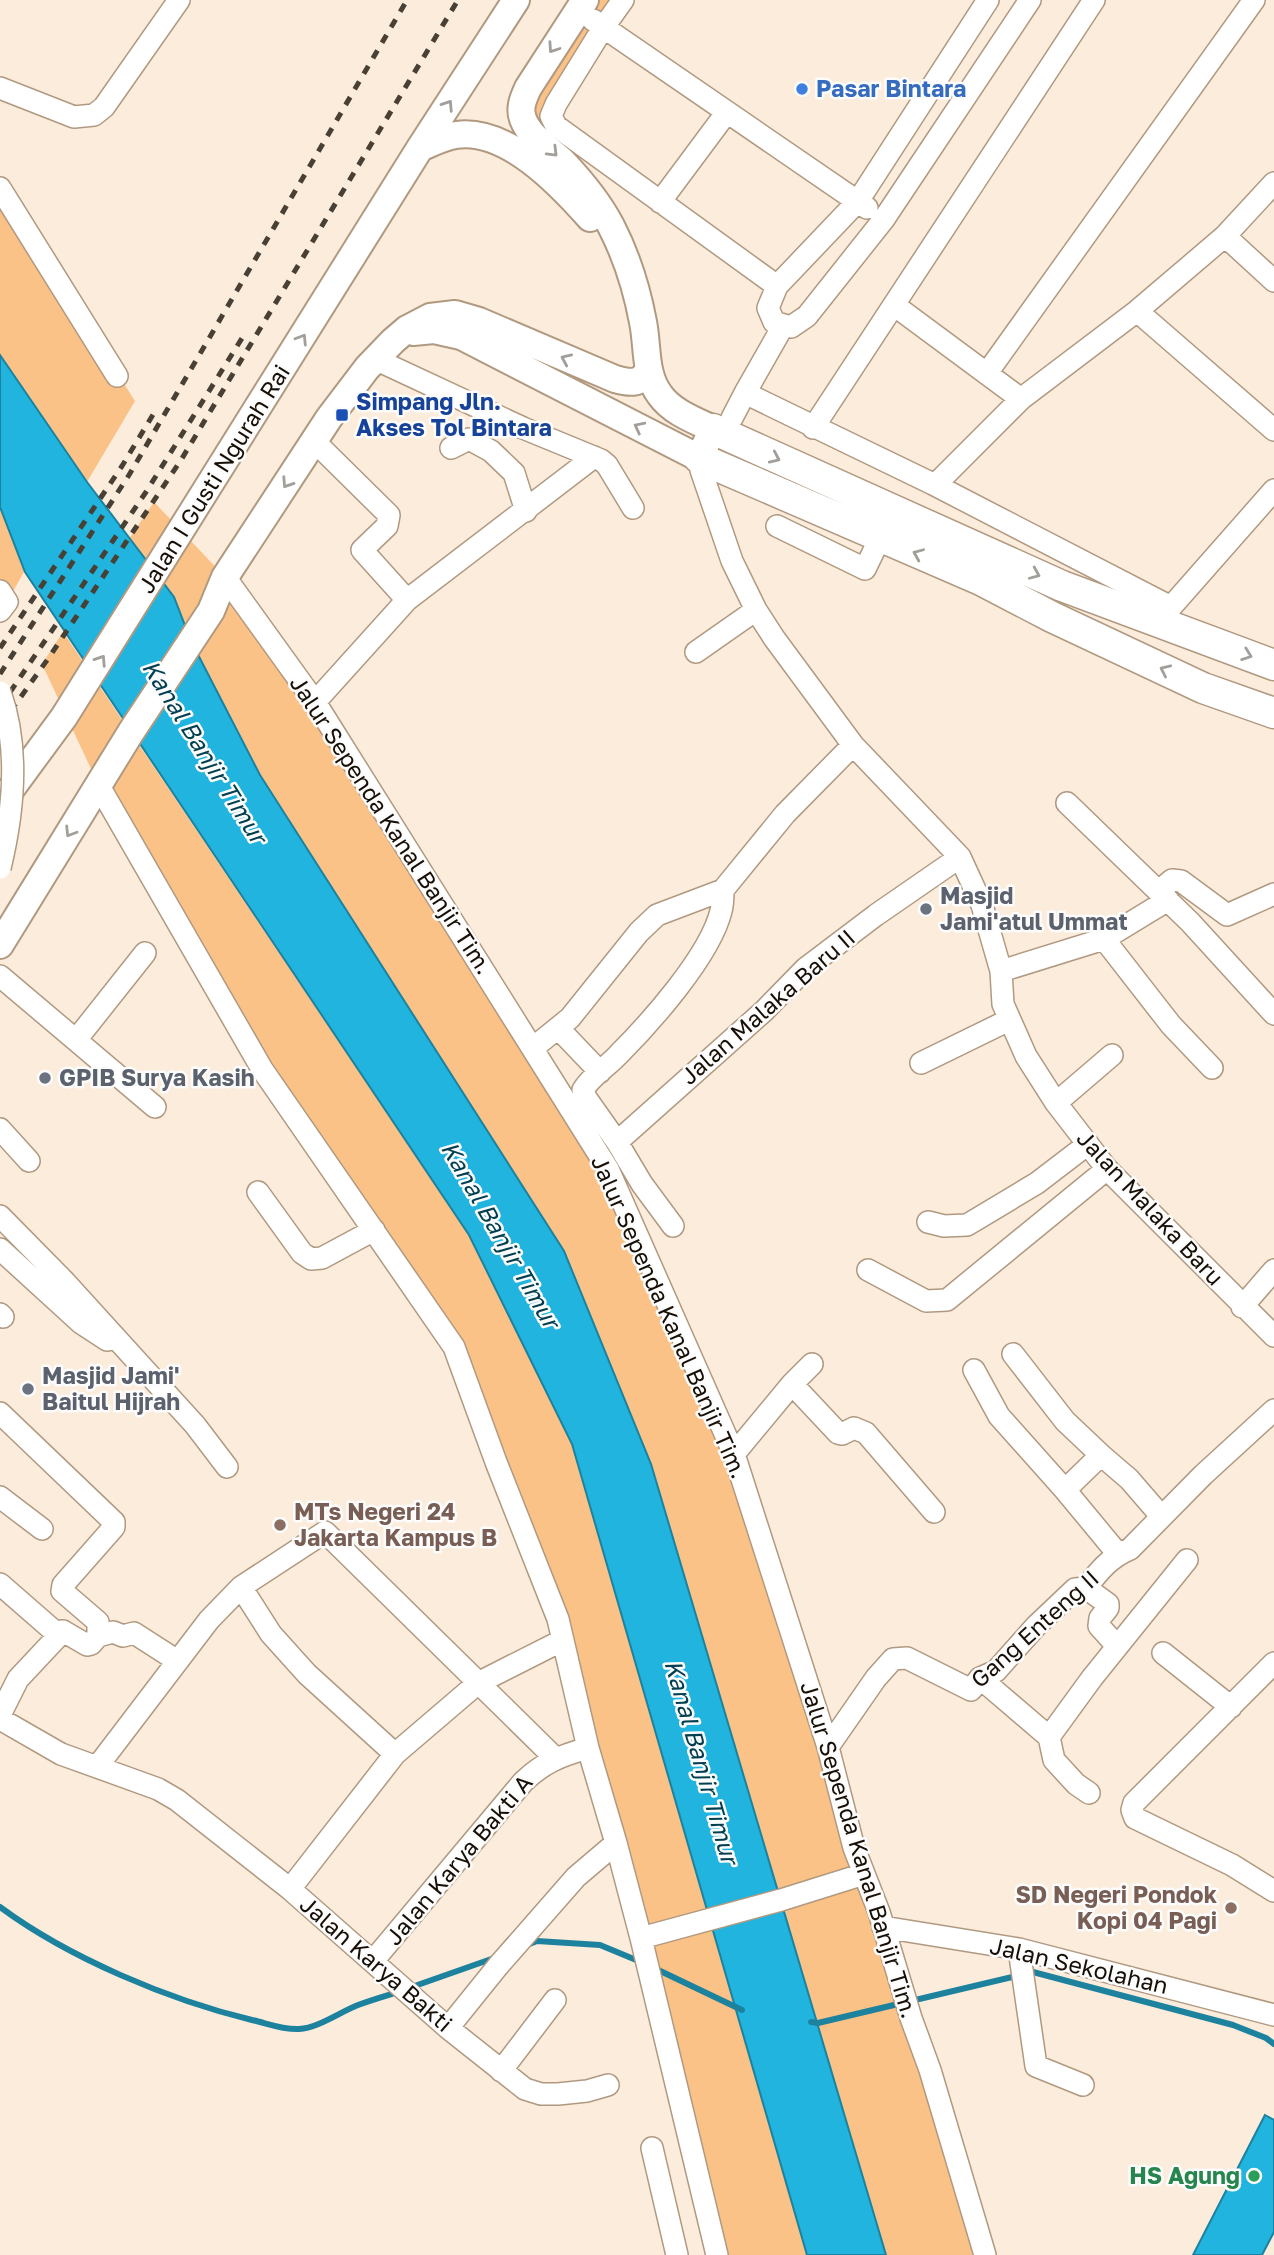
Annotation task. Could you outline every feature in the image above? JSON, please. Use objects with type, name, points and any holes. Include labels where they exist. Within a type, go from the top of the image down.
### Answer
[{"type":"highway","points":[[722,424],[1062,586],[1274,665]]},
{"type":"highway","points":[[699,458],[982,580],[1052,617],[1203,688],[1274,713]]},
{"type":"main road","name":"Jalan I Gusti Ngurah Rai","points":[[0,804],[64,717],[516,0]]},
{"type":"main road","points":[[379,354],[400,337],[414,331],[434,330],[455,334],[699,458],[722,424],[681,413],[657,391],[648,370],[646,335],[639,305],[618,241],[600,208],[577,178],[527,128],[521,105],[527,88],[578,3]]},
{"type":"main road","points":[[421,148],[458,134],[475,135],[509,147],[528,159],[576,203],[603,235],[621,263],[639,305]]},
{"type":"main road","points":[[0,945],[131,732],[211,611],[225,577],[347,393],[379,354],[414,324],[446,314],[479,321],[615,379],[639,381],[648,370]]},
{"type":"street","points":[[0,88],[74,117],[94,115],[104,107],[179,0]]},
{"type":"street","points":[[622,0],[556,104],[551,116],[556,126],[777,286]]},
{"type":"street","points":[[988,0],[858,201],[777,286],[768,308],[774,322],[791,327],[807,316],[884,219],[1026,2]]},
{"type":"street","points":[[813,428],[1094,0]]},
{"type":"street","points":[[987,373],[1254,0]]},
{"type":"street","points":[[1267,0],[1274,5]]},
{"type":"street","points":[[578,3],[603,28],[884,219]]},
{"type":"street","points":[[660,202],[727,112]]},
{"type":"street","points":[[933,484],[1021,399],[1137,311],[1225,236],[1274,183]]},
{"type":"street","points":[[0,188],[117,376]]},
{"type":"street","points":[[1225,236],[1274,281]]},
{"type":"street","points":[[894,305],[1021,399]]},
{"type":"street","points":[[1137,311],[1274,430]]},
{"type":"street","points":[[722,424],[745,393],[783,326]]},
{"type":"street","points":[[379,354],[523,428],[607,465],[633,508]]},
{"type":"street","points":[[745,393],[933,484],[1171,607],[1274,490]]},
{"type":"street","points":[[451,448],[469,439],[491,451],[514,474],[526,511]]},
{"type":"street","points":[[314,441],[389,515],[387,526],[362,550],[407,600]]},
{"type":"street","points":[[315,702],[407,600],[593,457]]},
{"type":"street","name":"Jalan Malaka Baru","points":[[699,458],[732,561],[756,610],[774,638],[853,745],[960,857],[982,905],[1001,971],[1003,1004],[1009,1020],[1026,1056],[1056,1103],[1107,1169],[1242,1307],[1274,1336]]},
{"type":"street","points":[[776,526],[864,569],[880,538]]},
{"type":"street","name":"Jalur Sependa Kanal Banjir Tim.","points":[[225,577],[315,702],[608,1169],[734,1454],[828,1747],[855,1848],[855,1877],[883,1927],[930,2070],[985,2255]]},
{"type":"street","points":[[0,591],[7,602],[0,611]]},
{"type":"street","points":[[696,652],[756,610]]},
{"type":"street","points":[[0,692],[10,721],[13,780],[9,834],[0,867]]},
{"type":"street","points":[[533,1048],[570,1018],[639,932],[657,915],[723,890],[785,814],[853,745]]},
{"type":"street","points":[[103,780],[262,1069],[454,1347],[558,1619],[587,1748],[616,1843],[650,1936],[652,1985],[717,2255]]},
{"type":"street","points":[[1068,803],[1163,895],[1274,1014]]},
{"type":"street","name":"Jalan Malaka Baru II","points":[[617,1142],[764,1011],[806,968],[960,857]]},
{"type":"street","points":[[1001,971],[1104,939],[1163,895],[1172,880],[1181,881],[1227,915],[1274,894]]},
{"type":"street","points":[[673,1226],[642,1185],[583,1090],[656,1015],[703,952],[721,915],[723,890]]},
{"type":"street","points":[[1104,939],[1171,1025],[1212,1068]]},
{"type":"street","points":[[76,1040],[145,953]]},
{"type":"street","points":[[0,976],[155,1107]]},
{"type":"street","points":[[921,1063],[1009,1020]]},
{"type":"street","points":[[558,1028],[600,1072]]},
{"type":"street","points":[[1056,1103],[1112,1055]]},
{"type":"street","points":[[0,1129],[29,1161]]},
{"type":"street","points":[[928,1222],[944,1226],[967,1225],[1037,1183],[1088,1144]]},
{"type":"street","points":[[868,1270],[926,1301],[947,1300],[1107,1169]]},
{"type":"street","points":[[258,1192],[302,1253],[311,1259],[322,1258],[374,1230]]},
{"type":"street","points":[[0,1216],[129,1352],[195,1425],[227,1467]]},
{"type":"street","points":[[0,1249],[81,1323],[129,1352]]},
{"type":"street","points":[[1242,1307],[1274,1270]]},
{"type":"street","points":[[1013,1354],[1065,1422],[1129,1479],[1161,1516]]},
{"type":"street","points":[[734,1454],[812,1364]]},
{"type":"street","points":[[974,1370],[999,1416],[1118,1554]]},
{"type":"street","points":[[792,1384],[838,1433],[842,1434],[854,1428],[866,1433],[934,1512]]},
{"type":"street","name":"Gang Enteng II","points":[[828,1747],[876,1678],[893,1659],[907,1658],[971,1690],[980,1678],[996,1671],[1036,1626],[1075,1589],[1086,1588],[1100,1569],[1118,1554],[1129,1549],[1203,1475],[1274,1410]]},
{"type":"street","points":[[0,1413],[114,1522],[114,1527],[62,1588],[64,1594],[98,1622],[98,1636]]},
{"type":"street","points":[[1065,1490],[1101,1455]]},
{"type":"street","points":[[0,1497],[42,1529]]},
{"type":"street","points":[[97,1766],[209,1620],[242,1587],[325,1532],[555,1758]]},
{"type":"street","points":[[1049,1737],[1117,1646],[1187,1560]]},
{"type":"street","points":[[0,1584],[55,1632],[63,1631],[87,1645],[98,1636],[113,1632],[122,1636],[134,1633],[176,1660]]},
{"type":"street","points":[[242,1587],[271,1634],[307,1674],[395,1755]]},
{"type":"street","points":[[1086,1588],[1108,1604],[1100,1618],[1099,1626],[1117,1646]]},
{"type":"street","points":[[63,1631],[18,1679],[0,1717],[61,1754],[158,1789],[177,1800],[290,1889]]},
{"type":"street","name":"Jalan Karya Bakti","points":[[563,1640],[478,1683],[395,1755],[290,1889],[448,2028],[525,2089],[541,2094],[587,2091],[608,2085]]},
{"type":"street","points":[[1163,1653],[1231,1707]]},
{"type":"street","points":[[1274,1663],[1134,1803],[1132,1811],[1135,1818],[1232,1865],[1274,1891]]},
{"type":"street","points":[[980,1678],[1049,1737],[1054,1760],[1076,1784],[1089,1793]]},
{"type":"street","name":"Jalan Karya Bakti A","points":[[373,1961],[523,1782],[555,1758],[587,1748]]},
{"type":"street","points":[[448,2028],[576,1877],[616,1843]]},
{"type":"street","points":[[650,1936],[855,1877]]},
{"type":"street","name":"Jalan Sekolahan","points":[[883,1927],[1022,1968],[1274,2015]]},
{"type":"street","points":[[1022,1968],[1036,2066],[1083,2085]]},
{"type":"street","points":[[501,2071],[555,2000]]},
{"type":"street","points":[[652,2148],[677,2255]]},
{"type":"shaded area","points":[[571,0],[623,0],[543,142],[524,96]]},
{"type":"shaded area","points":[[0,189],[135,401],[87,482],[0,355]]},
{"type":"shaded area","points":[[154,502],[225,577],[586,1134],[734,1454],[985,2255],[885,2255],[651,1464],[564,1251],[260,775],[191,641],[129,539]]},
{"type":"shaded area","points":[[0,507],[24,572],[7,602],[0,591]]},
{"type":"shaded area","points":[[63,632],[469,1235],[572,1444],[808,2255],[717,2255],[559,1622],[454,1347],[262,1069],[99,786],[42,664]]},
{"type":"water","name":"Kanal Banjir Timur","points":[[0,355],[87,482],[174,597],[191,641],[260,775],[564,1251],[651,1464],[886,2255],[807,2255],[572,1444],[469,1235],[25,572],[0,507]]},
{"type":"water","name":"HS Agung","points":[[1265,2115],[1274,2120],[1274,2232],[1262,2255],[1193,2255]]},
{"type":"waterway","points":[[0,1907],[57,1943],[121,1975],[187,2001],[281,2027],[299,2029],[314,2026],[358,2005],[398,1992]]},
{"type":"waterway","points":[[527,1945],[537,1941],[600,1945],[641,1962]]},
{"type":"waterway","points":[[409,1988],[497,1957]]},
{"type":"waterway","points":[[654,1968],[742,2010]]},
{"type":"waterway","points":[[811,2022],[818,2023],[1033,1972],[1233,2025],[1274,2044]]},
{"type":"railway","points":[[0,674],[129,475],[407,0]]},
{"type":"railway","points":[[0,726],[181,460],[458,0]]},
{"type":"railway","points":[[0,707],[146,492],[244,335]]},
{"type":"railway","points":[[0,648],[122,466],[157,408]]},
{"type":"place","name":"Pasar Bintara","points":[[802,89]]},
{"type":"place","name":"Simpang Jln. Akses Tol Bintara","points":[[342,415]]},
{"type":"place","name":"Masjid Jami'atul Ummat","points":[[926,909]]},
{"type":"place","name":"GPIB Surya Kasih","points":[[45,1078]]},
{"type":"place","name":"Masjid Jami' Baitul Hijrah","points":[[28,1389]]},
{"type":"place","name":"MTs Negeri 24 Jakarta Kampus B","points":[[280,1525]]},
{"type":"place","name":"SD Negeri Pondok Kopi 04 Pagi","points":[[1231,1908]]},
{"type":"place","name":"HS Agung","points":[[1254,2176]]}]
